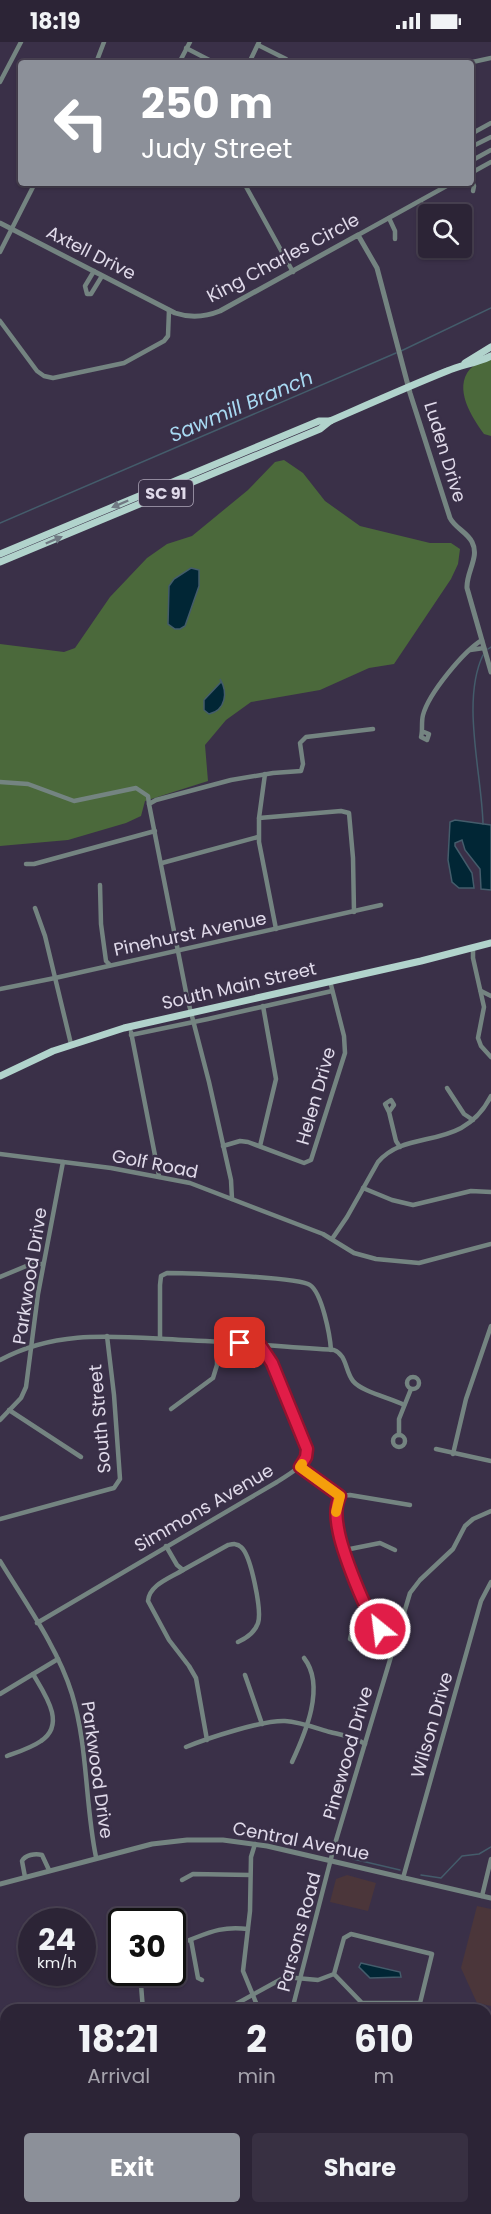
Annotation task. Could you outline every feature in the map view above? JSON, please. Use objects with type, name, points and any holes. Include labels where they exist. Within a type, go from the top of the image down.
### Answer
[{"type":"main road","name":"SC 91","points":[[463,365],[491,347]]},
{"type":"main road","name":"SC 91","points":[[0,554],[319,421],[330,420],[409,386],[491,356]]},
{"type":"main road","name":"SC 91","points":[[0,562],[320,429],[330,420]]},
{"type":"main road","points":[[25,544],[28,551]]},
{"type":"main road","name":"South Main Street","points":[[0,1076],[24,1063],[71,1044],[129,1026],[473,949],[491,943]]},
{"type":"street","points":[[0,82],[21,42]]},
{"type":"street","points":[[97,60],[104,42]]},
{"type":"street","points":[[180,60],[190,42]]},
{"type":"street","points":[[251,60],[259,44],[286,59]]},
{"type":"street","points":[[186,48],[209,60]]},
{"type":"street","points":[[474,62],[491,58]]},
{"type":"street","points":[[474,132],[491,123]]},
{"type":"street","points":[[474,146],[491,137]]},
{"type":"street","points":[[474,159],[491,150]]},
{"type":"street","points":[[474,171],[491,162]]},
{"type":"street","points":[[0,252],[33,186]]},
{"type":"street","points":[[246,186],[293,272]]},
{"type":"street","name":"King Charles Circle","points":[[169,310],[191,317],[214,314],[447,186]]},
{"type":"street","points":[[473,191],[474,186]]},
{"type":"street","points":[[388,218],[395,231],[395,239]]},
{"type":"street","name":"Axtell Drive","points":[[0,223],[169,310]]},
{"type":"street","name":"Luden Drive","points":[[358,235],[377,268],[409,386],[450,518],[456,527],[469,537],[474,546],[475,556],[467,582],[491,672]]},
{"type":"street","points":[[94,272],[85,286],[87,294],[91,294],[102,276]]},
{"type":"street","points":[[0,321],[40,374],[53,378],[118,365],[154,347],[168,336],[169,310]]},
{"type":"street","points":[[424,732],[422,721],[424,711],[446,676],[482,640]]},
{"type":"street","points":[[470,650],[484,648]]},
{"type":"street","points":[[149,804],[156,800],[231,780],[301,771],[303,764],[300,743],[306,737],[374,729]]},
{"type":"street","points":[[265,774],[258,837],[276,929]]},
{"type":"street","points":[[0,782],[28,784],[74,801],[136,788],[148,796],[178,951],[223,1146],[232,1199]]},
{"type":"street","points":[[259,818],[341,811],[349,813],[354,912]]},
{"type":"street","points":[[26,864],[34,864],[154,831]]},
{"type":"street","points":[[162,863],[258,837]]},
{"type":"street","points":[[100,885],[101,924],[106,961],[110,965]]},
{"type":"street","name":"Pinehurst Avenue","points":[[2,988],[381,905]]},
{"type":"street","points":[[35,908],[45,936],[71,1044]]},
{"type":"street","points":[[473,949],[484,1012],[478,1038],[481,1046],[491,1056]]},
{"type":"street","name":"Helen Drive","points":[[223,1146],[240,1141],[260,1146],[303,1163],[311,1161],[345,1053],[345,1042],[330,981]]},
{"type":"street","points":[[0,994],[2,988]]},
{"type":"street","points":[[131,1035],[332,991]]},
{"type":"street","points":[[481,991],[491,996]]},
{"type":"street","points":[[260,1146],[276,1079],[263,1006]]},
{"type":"street","points":[[129,1026],[159,1176]]},
{"type":"street","points":[[447,1088],[464,1114],[473,1120]]},
{"type":"street","points":[[332,1239],[381,1159],[400,1147],[453,1132],[473,1120],[486,1106],[491,1096]]},
{"type":"street","points":[[390,1112],[396,1141],[400,1147]]},
{"type":"street","name":"Golf Road","points":[[0,1154],[159,1176],[197,1184],[332,1239],[359,1255],[419,1263],[491,1244]]},
{"type":"street","name":"Parkwood Drive","points":[[0,1420],[21,1398],[30,1374],[31,1345],[43,1264],[63,1162]]},
{"type":"street","points":[[363,1188],[392,1200],[413,1205],[471,1191],[491,1192]]},
{"type":"street","points":[[0,1277],[31,1264],[43,1264]]},
{"type":"street","points":[[159,1337],[161,1276],[167,1273],[304,1282],[318,1294],[332,1350]]},
{"type":"street","points":[[453,1454],[466,1400],[491,1326]]},
{"type":"street","points":[[0,1360],[31,1345],[82,1337],[106,1336],[159,1337],[332,1350],[342,1356],[349,1374],[356,1383],[404,1405]]},
{"type":"street","name":"South Street","points":[[0,1519],[114,1488],[120,1479],[114,1395],[106,1336]]},
{"type":"street","points":[[171,1409],[213,1378],[217,1368],[217,1341]]},
{"type":"street","name":"Simmons Avenue","points":[[37,1623],[300,1467],[306,1457],[307,1449],[272,1363],[260,1345]]},
{"type":"street","points":[[399,1436],[399,1419],[411,1389]]},
{"type":"street","points":[[9,1410],[81,1457]]},
{"type":"street","points":[[436,1449],[491,1461]]},
{"type":"street","points":[[300,1467],[340,1496],[350,1495],[410,1505]]},
{"type":"street","points":[[340,1496],[336,1517],[345,1551],[370,1617],[375,1624],[396,1640]]},
{"type":"street","name":"Pinewood Drive","points":[[331,1862],[413,1587],[453,1549],[465,1526],[473,1519],[491,1511]]},
{"type":"street","points":[[345,1551],[380,1543],[395,1550]]},
{"type":"street","points":[[207,1740],[196,1678],[169,1640],[148,1601],[148,1595],[152,1589],[228,1545],[235,1544],[242,1547],[248,1559],[260,1612],[255,1629],[238,1642]]},
{"type":"street","points":[[166,1546],[177,1565],[183,1570]]},
{"type":"street","name":"Parkwood Drive","points":[[0,1561],[58,1659],[69,1685],[76,1710],[96,1857]]},
{"type":"street","name":"Wilson Drive","points":[[403,1878],[481,1601],[491,1582]]},
{"type":"street","points":[[370,1617],[351,1635],[350,1639],[354,1641],[375,1624]]},
{"type":"street","points":[[292,1762],[301,1744],[315,1688],[310,1667],[304,1658]]},
{"type":"street","points":[[0,1694],[58,1659]]},
{"type":"street","points":[[7,1756],[39,1743],[52,1728],[52,1712],[33,1674]]},
{"type":"street","points":[[245,1675],[262,1724]]},
{"type":"street","points":[[186,1746],[262,1724],[288,1721],[358,1740],[365,1744]]},
{"type":"street","name":"Central Avenue","points":[[0,1884],[96,1857],[169,1842],[223,1840],[255,1844],[491,1898]]},
{"type":"street","points":[[255,1844],[251,1857],[248,1929],[243,1971],[258,2004]]},
{"type":"street","points":[[25,1877],[22,1867],[23,1858],[37,1854],[43,1856],[49,1870]]},
{"type":"street","points":[[482,1896],[491,1859]]},
{"type":"street","name":"Parsons Road","points":[[294,2004],[331,1862]]},
{"type":"street","points":[[182,1880],[193,1874],[250,1875]]},
{"type":"street","points":[[186,1942],[220,1928],[248,1929]]},
{"type":"street","points":[[236,2004],[285,1977],[318,1980],[334,1974],[344,1938],[351,1934],[432,1954],[420,2003],[362,2003],[334,1974]]},
{"type":"street","points":[[191,1940],[198,1978],[202,1980]]},
{"type":"street","points":[[141,1986],[143,2004]]},
{"type":"shaded area","points":[[347,1875],[376,1883],[368,1911],[330,1902],[336,1879]]},
{"type":"shaded area","points":[[477,1906],[491,1909],[491,2004],[477,2003],[461,1968]]},
{"type":"green space","points":[[491,357],[491,436],[484,434],[474,419],[466,403],[463,385],[470,369]]},
{"type":"green space","points":[[284,460],[303,473],[325,501],[360,526],[430,543],[451,543],[460,549],[458,564],[451,579],[394,664],[369,668],[320,690],[251,702],[226,720],[205,745],[208,781],[145,801],[141,816],[126,823],[68,840],[0,846],[0,644],[64,652],[75,648],[110,597],[147,558],[167,544],[192,536],[248,490],[275,462]]},
{"type":"water","points":[[191,568],[199,570],[199,586],[185,626],[175,629],[168,624],[169,586],[174,579]]},
{"type":"water","points":[[220,679],[224,689],[224,700],[219,709],[209,714],[204,710],[204,700],[221,682]]},
{"type":"water","points":[[455,820],[491,825],[491,890],[481,889],[480,869],[465,850],[462,840],[455,843],[455,846],[472,873],[474,888],[459,888],[452,882],[448,860],[450,822]]},
{"type":"water","points":[[361,1963],[400,1972],[401,1977],[370,1978],[359,1967]]},
{"type":"waterway","name":"Sawmill Branch","points":[[401,351],[491,308]]},
{"type":"waterway","name":"Sawmill Branch","points":[[0,523],[396,353]]},
{"type":"waterway","points":[[483,655],[477,673],[473,716],[483,824]]},
{"type":"waterway","points":[[421,1875],[441,1878],[462,1856],[479,1854],[491,1847]]},
{"type":"waterway","points":[[353,1859],[400,1870]]},
{"type":"slow traffic","points":[[302,1464],[300,1467],[340,1496],[336,1512]]},
{"type":"route","points":[[240,1343],[260,1345],[272,1363],[307,1449],[306,1457],[300,1467],[340,1496],[336,1517],[340,1539],[370,1617],[380,1629]]}]
